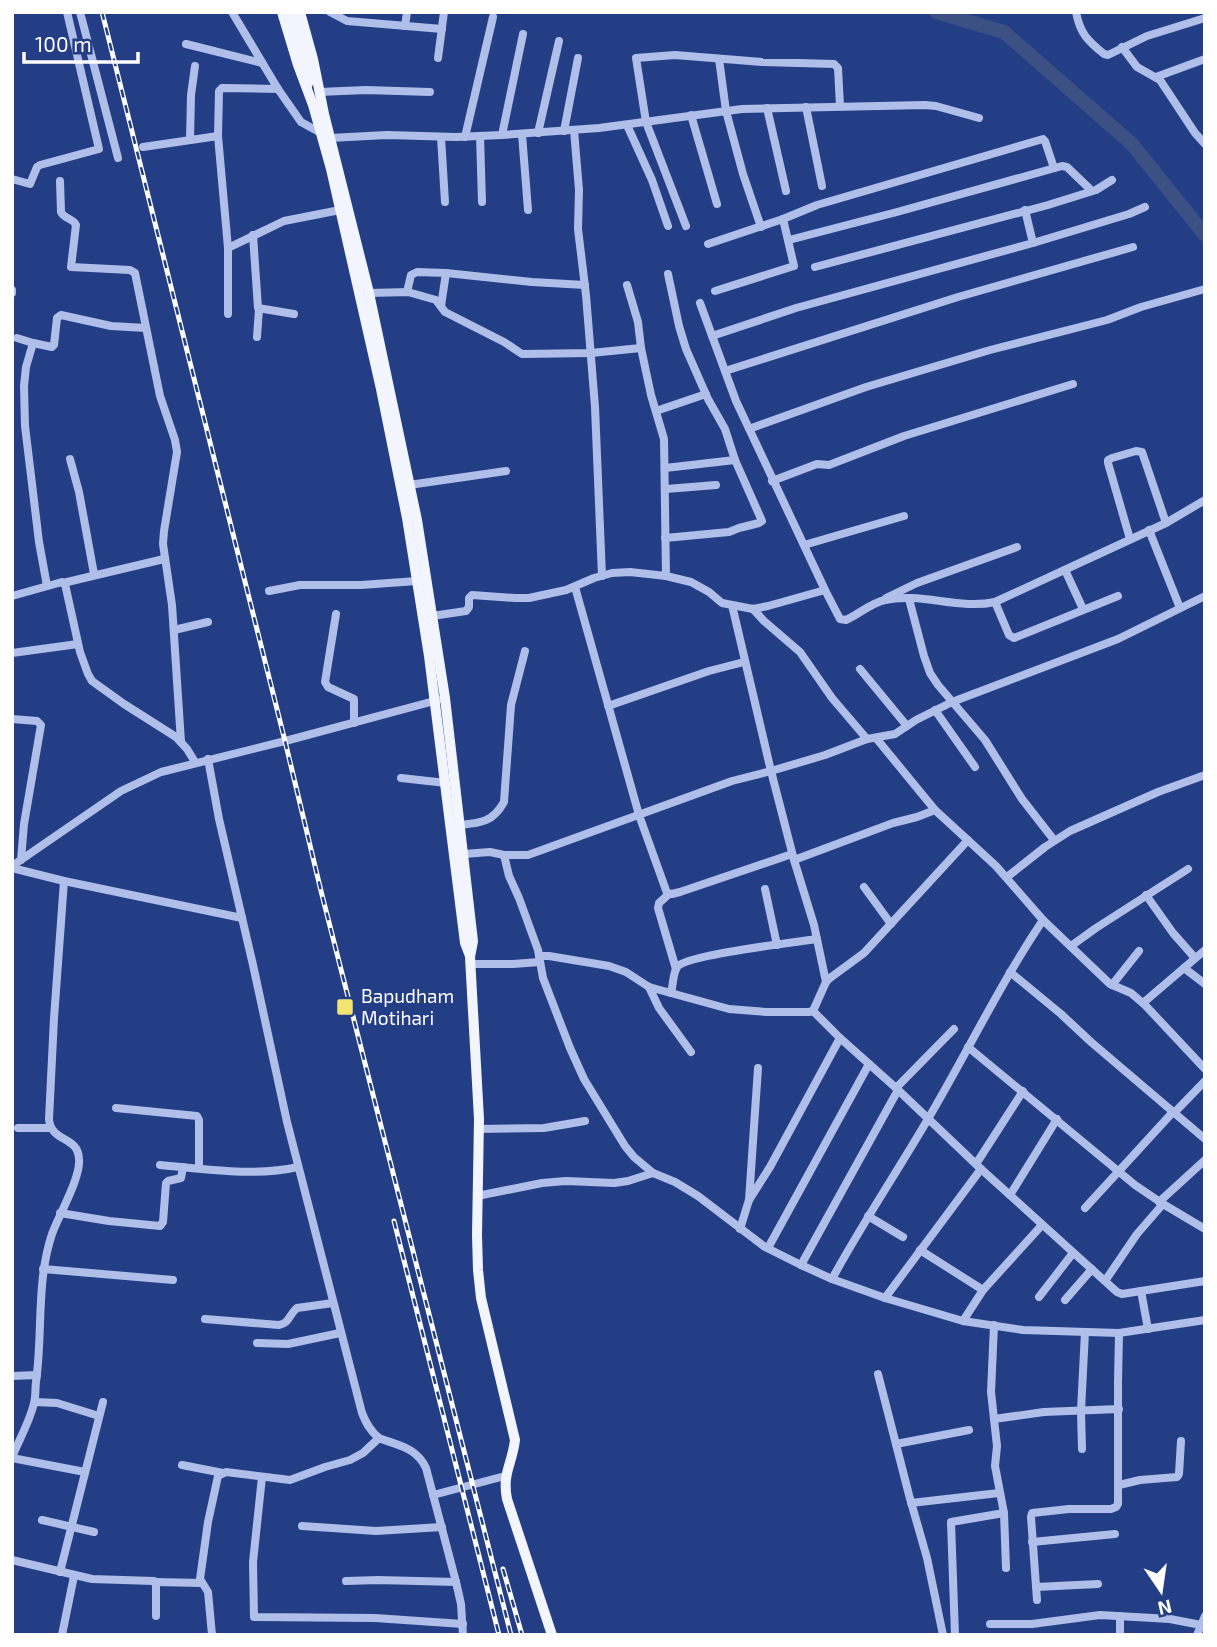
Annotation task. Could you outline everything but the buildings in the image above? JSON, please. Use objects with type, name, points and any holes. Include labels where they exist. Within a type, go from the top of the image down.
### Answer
[{"type":"main road","points":[[282,12],[326,135],[369,293],[417,520],[444,698],[473,942],[471,961],[479,1129],[477,1196],[481,1298],[515,1440],[505,1485],[514,1524],[552,1635]]},
{"type":"main road","points":[[291,12],[309,76],[319,88]]},
{"type":"main road","points":[[300,12],[313,59],[340,210],[405,505],[429,656],[465,943],[471,961]]},
{"type":"main road","points":[[307,88],[309,76]]},
{"type":"street","points":[[12,179],[30,184],[40,165],[99,149],[67,12]]},
{"type":"street","points":[[80,12],[118,158]]},
{"type":"street","points":[[232,12],[300,122],[326,135],[465,137],[522,134],[627,125],[726,111],[840,106],[925,105],[979,118]]},
{"type":"street","points":[[330,12],[347,21],[442,30]]},
{"type":"street","points":[[405,26],[407,12]]},
{"type":"street","points":[[438,58],[444,12]]},
{"type":"street","points":[[1076,12],[1079,27],[1085,37],[1104,54],[1110,55],[1147,36],[1205,18]]},
{"type":"street","points":[[465,137],[493,17]]},
{"type":"street","points":[[502,135],[523,34]]},
{"type":"street","points":[[538,133],[559,41]]},
{"type":"street","points":[[186,44],[262,63]]},
{"type":"street","points":[[1122,47],[1136,67],[1162,82],[1205,144]]},
{"type":"street","points":[[687,226],[646,122],[636,58],[675,55],[762,62],[836,64],[840,106]]},
{"type":"street","points":[[578,58],[569,131],[579,190],[578,229],[591,354],[602,576]]},
{"type":"street","points":[[719,59],[726,111],[761,227]]},
{"type":"street","points":[[1156,77],[1205,59]]},
{"type":"street","points":[[190,140],[191,94],[195,66]]},
{"type":"street","points":[[319,88],[430,92]]},
{"type":"street","points":[[228,314],[228,247],[218,136],[220,89],[278,89]]},
{"type":"street","points":[[807,107],[822,186]]},
{"type":"street","points":[[767,108],[786,191]]},
{"type":"street","points":[[691,115],[717,204]]},
{"type":"street","points":[[627,125],[652,180],[668,226]]},
{"type":"street","points":[[522,134],[528,210]]},
{"type":"street","points":[[143,147],[218,136]]},
{"type":"street","points":[[480,136],[482,202]]},
{"type":"street","points":[[441,137],[446,202]]},
{"type":"street","points":[[708,244],[817,205],[1043,139],[1054,168]]},
{"type":"street","points":[[789,240],[1066,166],[1092,191]]},
{"type":"street","points":[[815,267],[1025,211],[1092,191],[1112,180]]},
{"type":"street","points":[[60,181],[61,214],[76,225],[71,267],[134,271],[160,396],[175,440],[177,452],[164,531],[164,559],[171,595],[181,742]]},
{"type":"street","points":[[712,337],[796,308],[1033,243],[1145,207]]},
{"type":"street","points":[[228,247],[284,221],[340,210]]},
{"type":"street","points":[[1025,211],[1033,243]]},
{"type":"street","points":[[715,291],[794,266],[783,219]]},
{"type":"street","points":[[253,235],[259,309],[257,337]]},
{"type":"street","points":[[725,371],[958,297],[1133,247]]},
{"type":"street","points":[[407,292],[414,272],[584,285]]},
{"type":"street","points":[[441,306],[446,273]]},
{"type":"street","points":[[665,538],[729,532],[761,522],[725,429],[706,394],[683,340],[667,274]]},
{"type":"street","points":[[627,285],[663,431],[666,576]]},
{"type":"street","points":[[749,429],[866,387],[990,350],[1107,320],[1141,307],[1205,289]]},
{"type":"street","points":[[369,293],[407,292],[436,300],[449,314],[522,354],[591,354],[641,348]]},
{"type":"street","points":[[700,303],[736,401],[840,619],[846,620],[917,583],[1017,547]]},
{"type":"street","points":[[259,309],[294,314]]},
{"type":"street","points":[[17,338],[53,347],[57,318],[61,315],[119,327],[146,328]]},
{"type":"street","points":[[33,343],[26,367],[24,414],[47,586]]},
{"type":"street","points":[[772,481],[817,464],[829,465],[904,436],[1073,384]]},
{"type":"street","points":[[656,411],[706,394]]},
{"type":"street","points":[[1130,539],[1109,466],[1108,460],[1112,458],[1136,451],[1142,452],[1166,523]]},
{"type":"street","points":[[70,458],[94,575]]},
{"type":"street","points":[[665,468],[735,460]]},
{"type":"street","points":[[409,485],[506,471]]},
{"type":"street","points":[[666,489],[716,485]]},
{"type":"street","points":[[883,600],[909,599],[975,604],[995,602],[1166,523],[1205,500]]},
{"type":"street","points":[[804,545],[904,516]]},
{"type":"street","points":[[1149,530],[1180,608]]},
{"type":"street","points":[[12,596],[164,559]]},
{"type":"street","points":[[1065,570],[1083,609]]},
{"type":"street","points":[[432,616],[466,611],[472,595],[529,597],[575,587],[612,573],[666,576],[691,582],[722,603],[752,609],[825,590]]},
{"type":"street","points":[[269,591],[300,585],[417,581]]},
{"type":"street","points":[[63,583],[78,644],[92,681],[181,742],[195,762]]},
{"type":"street","points":[[575,587],[639,815],[669,894]]},
{"type":"street","points":[[995,602],[1009,635],[1014,638],[1118,596]]},
{"type":"street","points":[[464,855],[490,852],[528,855],[732,781],[895,734],[952,702],[1109,643],[1205,597]]},
{"type":"street","points":[[909,599],[933,679],[985,740],[1022,799],[1054,840]]},
{"type":"street","points":[[732,605],[771,771],[817,939],[826,982]]},
{"type":"street","points":[[752,609],[800,652],[832,698],[935,810],[1007,877],[1043,920],[1112,985],[1131,993],[1143,1003],[1205,1069]]},
{"type":"street","points":[[336,614],[325,682],[328,687],[354,699],[354,723]]},
{"type":"street","points":[[174,630],[208,622]]},
{"type":"street","points":[[12,653],[78,644]]},
{"type":"street","points":[[460,825],[487,821],[504,802],[512,705],[525,650]]},
{"type":"street","points":[[608,706],[709,671],[744,662]]},
{"type":"street","points":[[860,669],[907,726]]},
{"type":"street","points":[[12,867],[121,791],[161,772],[444,698]]},
{"type":"street","points":[[935,710],[975,767]]},
{"type":"street","points":[[12,719],[37,721],[41,725],[24,824],[21,860]]},
{"type":"street","points":[[208,759],[219,819],[298,1167],[362,1413],[370,1429],[379,1438],[414,1451],[426,1468],[456,1582],[463,1635]]},
{"type":"street","points":[[1007,877],[1054,840],[1087,823],[1205,775]]},
{"type":"street","points":[[401,778],[446,783]]},
{"type":"street","points":[[671,993],[676,969],[658,908],[659,903],[669,894],[935,810]]},
{"type":"street","points":[[813,1011],[826,982],[859,957],[968,841]]},
{"type":"street","points":[[504,855],[543,978],[591,1093],[625,1146],[653,1172],[698,1196],[768,1248],[802,1265],[885,1298],[963,1321],[1023,1330],[1119,1333],[1205,1320]]},
{"type":"street","points":[[12,867],[64,881],[242,918]]},
{"type":"street","points":[[1071,946],[1188,869]]},
{"type":"street","points":[[64,881],[49,1119],[54,1133],[73,1144],[79,1154],[79,1160],[75,1177],[52,1233],[43,1269],[35,1402],[12,1458],[85,1472]]},
{"type":"street","points":[[863,887],[891,924]]},
{"type":"street","points":[[765,889],[777,944]]},
{"type":"street","points":[[1146,895],[1195,958]]},
{"type":"street","points":[[832,1279],[928,1119],[1010,972],[1043,920]]},
{"type":"street","points":[[676,969],[683,962],[705,957],[817,939]]},
{"type":"street","points":[[1143,1003],[1205,950]]},
{"type":"street","points":[[1112,985],[1139,951]]},
{"type":"street","points":[[471,961],[539,959],[549,956],[609,966],[626,972],[649,987],[729,1009],[813,1011]]},
{"type":"street","points":[[1184,968],[1205,984]]},
{"type":"street","points":[[1010,972],[1205,1139]]},
{"type":"street","points":[[649,987],[664,1016],[691,1052]]},
{"type":"street","points":[[813,1011],[978,1167],[1119,1293],[1205,1281]]},
{"type":"street","points":[[802,1265],[897,1089],[954,1029]]},
{"type":"street","points":[[749,1200],[770,1167],[840,1038]]},
{"type":"street","points":[[968,1046],[1119,1171],[1161,1203],[1205,1229]]},
{"type":"street","points":[[768,1248],[869,1064]]},
{"type":"street","points":[[740,1229],[749,1200],[758,1068]]},
{"type":"street","points":[[1085,1208],[1205,1081]]},
{"type":"street","points":[[885,1298],[978,1167],[1023,1091]]},
{"type":"street","points":[[116,1108],[197,1115],[199,1168]]},
{"type":"street","points":[[1010,1195],[1057,1119]]},
{"type":"street","points":[[479,1129],[544,1128],[585,1121]]},
{"type":"street","points":[[18,1128],[50,1128]]},
{"type":"street","points":[[1105,1281],[1161,1203],[1205,1160]]},
{"type":"street","points":[[159,1165],[260,1172],[298,1167]]},
{"type":"street","points":[[60,1213],[109,1222],[160,1226],[163,1222],[166,1183],[181,1178],[183,1167]]},
{"type":"street","points":[[477,1196],[542,1183],[628,1181],[653,1172]]},
{"type":"street","points":[[868,1216],[903,1237]]},
{"type":"street","points":[[963,1321],[983,1290],[1042,1225]]},
{"type":"street","points":[[920,1250],[983,1290]]},
{"type":"street","points":[[1039,1297],[1073,1253]]},
{"type":"street","points":[[43,1269],[173,1280]]},
{"type":"street","points":[[1065,1300],[1091,1269]]},
{"type":"street","points":[[1141,1291],[1148,1329]]},
{"type":"street","points":[[205,1319],[279,1325],[288,1321],[297,1308],[333,1303]]},
{"type":"street","points":[[994,1325],[991,1379],[997,1446],[995,1466],[1004,1513],[1006,1568]]},
{"type":"street","points":[[1082,1450],[1081,1410],[1086,1332]]},
{"type":"street","points":[[257,1343],[288,1344],[340,1333]]},
{"type":"street","points":[[1037,1600],[1032,1513],[1114,1508],[1118,1504],[1119,1333]]},
{"type":"street","points":[[878,1374],[932,1576],[943,1635]]},
{"type":"street","points":[[12,1376],[37,1375]]},
{"type":"street","points":[[35,1402],[57,1403],[99,1416]]},
{"type":"street","points":[[60,1572],[103,1402]]},
{"type":"street","points":[[993,1419],[1044,1412],[1119,1409]]},
{"type":"street","points":[[896,1444],[969,1430]]},
{"type":"street","points":[[182,1465],[223,1473],[290,1480],[350,1461],[379,1438]]},
{"type":"street","points":[[1119,1485],[1177,1477],[1181,1441]]},
{"type":"street","points":[[212,1635],[208,1592],[200,1576],[217,1480],[223,1473]]},
{"type":"street","points":[[433,1495],[505,1476]]},
{"type":"street","points":[[262,1477],[253,1562],[254,1617],[375,1618],[463,1624]]},
{"type":"street","points":[[911,1503],[999,1493]]},
{"type":"street","points":[[955,1635],[951,1522],[1004,1513]]},
{"type":"street","points":[[42,1520],[94,1532]]},
{"type":"street","points":[[302,1526],[376,1531],[442,1527]]},
{"type":"street","points":[[1032,1542],[1115,1534]]},
{"type":"street","points":[[13,1563],[101,1580],[202,1583]]},
{"type":"street","points":[[62,1635],[74,1576]]},
{"type":"street","points":[[346,1581],[456,1582]]},
{"type":"street","points":[[155,1582],[156,1616]]},
{"type":"street","points":[[1036,1587],[1098,1584]]},
{"type":"street","points":[[990,1624],[1032,1624],[1090,1616],[1120,1616],[1170,1619],[1200,1625]]},
{"type":"street","points":[[1120,1616],[1120,1635]]},
{"type":"street","points":[[1197,1635],[1205,1616]]},
{"type":"waterway","points":[[936,12],[1004,32],[1132,144],[1205,235]]},
{"type":"railway","points":[[102,12],[321,891],[511,1635]]},
{"type":"railway","points":[[394,1221],[499,1635]]},
{"type":"railway","points":[[503,1569],[522,1635]]},
{"type":"place","name":"Bapudham Motihari","points":[[345,1007]]}]
